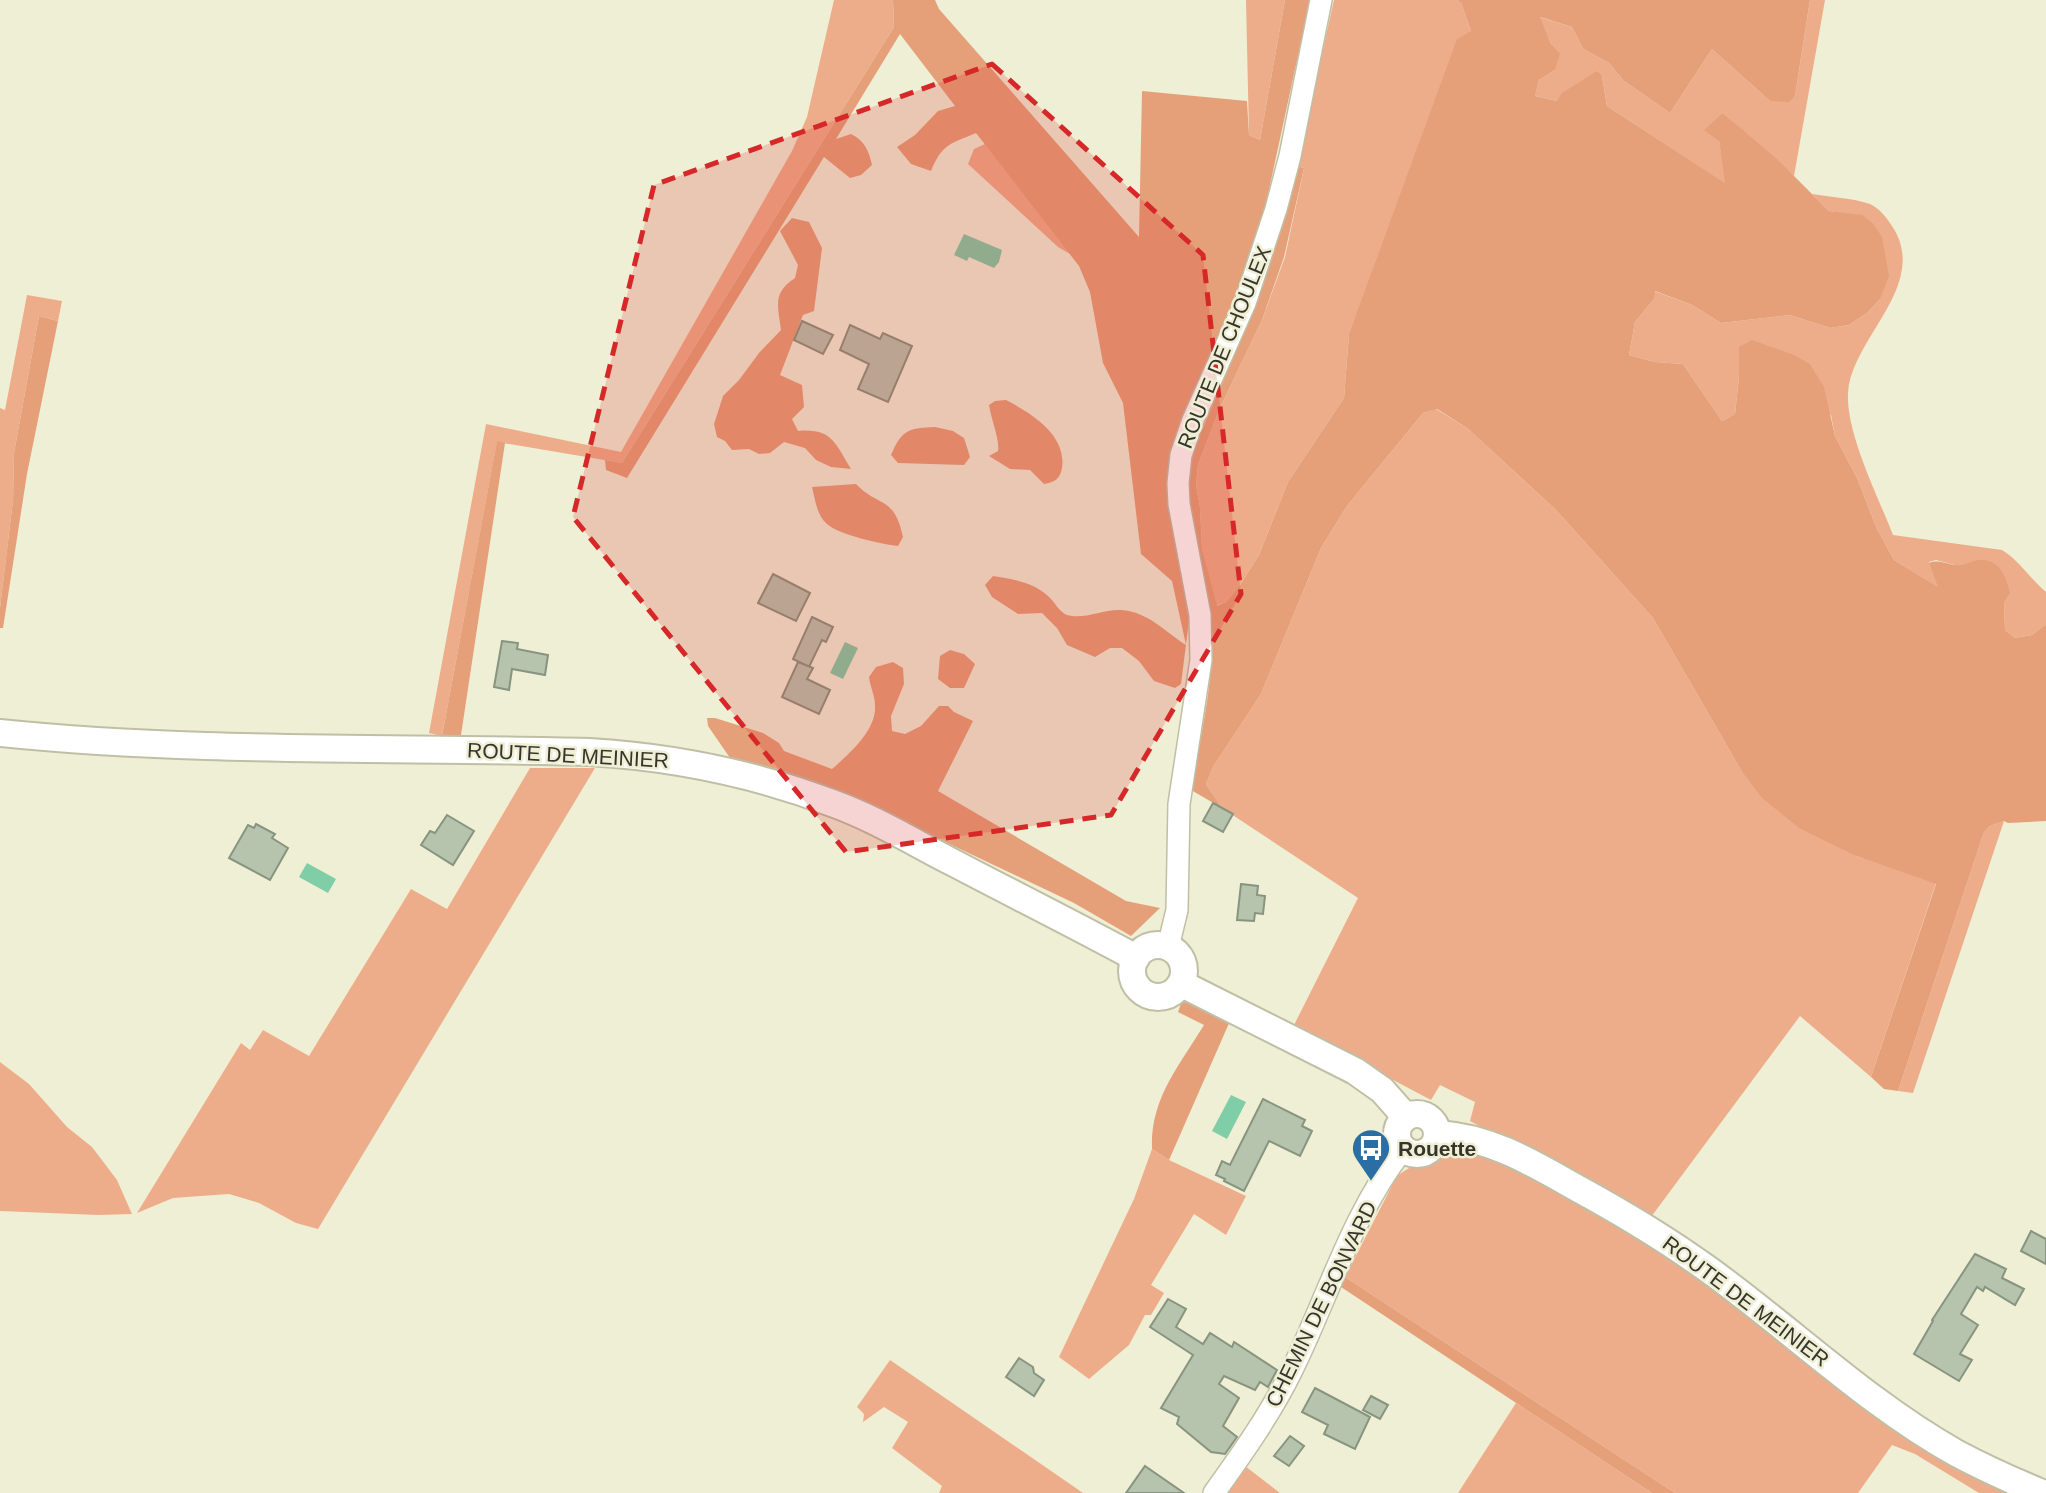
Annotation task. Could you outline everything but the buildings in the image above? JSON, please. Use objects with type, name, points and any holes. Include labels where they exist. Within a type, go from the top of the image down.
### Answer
[{"type":"street","name":"ROUTE DE CHOULEX","points":[[1168,947],[1177,910],[1179,804],[1202,660],[1200,615],[1179,504],[1181,455],[1193,421],[1245,303],[1273,220],[1290,156],[1321,0]]},
{"type":"street","name":"ROUTE DE MEINIER","points":[[0,733],[203,744],[589,752],[692,763],[761,780],[834,803],[1136,958]]},
{"type":"street","points":[[1150,946],[1168,947],[1182,958],[1185,975],[1182,984],[1168,996],[1150,997],[1135,985],[1132,976],[1136,958],[1150,946]]},
{"type":"street","points":[[1182,984],[1355,1071],[1382,1090],[1406,1117]]},
{"type":"street","points":[[1414,1114],[1431,1118],[1438,1134],[1436,1143],[1429,1151],[1421,1154],[1411,1154],[1403,1149],[1397,1136],[1401,1122],[1414,1114]]},
{"type":"street","name":"ROUTE DE MEINIER","points":[[1438,1134],[1465,1136],[1493,1144],[1604,1203],[1708,1269],[1874,1398],[1912,1424],[1955,1452],[2042,1493]]},
{"type":"street","name":"CHEMIN DE BONVARD","points":[[1214,1493],[1274,1405],[1374,1194],[1403,1149]]},
{"type":"highlighted area","points":[[992,64],[1203,255],[1241,594],[1111,815],[846,852],[573,517],[654,185]]},
{"type":"shaded area","points":[[834,0],[893,0],[894,27],[622,463],[497,442],[442,736],[429,733],[486,424],[621,452],[792,151],[807,117]]},
{"type":"shaded area","points":[[893,0],[935,0],[939,9],[1139,237],[1142,91],[1247,101],[1249,135],[1260,140],[1285,0],[1310,0],[1259,236],[1178,436],[1169,499],[1189,621],[1186,645],[1172,581],[1141,554],[1123,403],[1103,363],[1090,292],[1079,266],[976,133],[943,150],[931,171],[911,164],[897,147],[915,135],[938,111],[955,106],[900,34],[836,139],[851,134],[856,137],[866,147],[872,165],[861,175],[850,178],[824,157],[627,478],[606,470],[605,460],[622,463],[894,27]]},
{"type":"shaded area","points":[[1246,0],[1285,0],[1260,140],[1249,135]]},
{"type":"shaded area","points":[[1334,0],[1457,0],[1461,3],[1471,31],[1349,334],[1344,398],[1288,482],[1259,555],[1226,602],[1216,606],[1202,548],[1196,485],[1198,465],[1219,410],[1262,320],[1285,257],[1304,168],[1297,166]]},
{"type":"shaded area","points":[[1457,0],[1810,0],[1795,96],[1789,102],[1770,101],[1712,49],[1670,113],[1624,81],[1609,63],[1583,49],[1572,27],[1540,17],[1551,44],[1560,54],[1555,70],[1539,80],[1535,96],[1557,101],[1562,93],[1597,71],[1602,76],[1607,106],[1725,183],[1719,141],[1704,130],[1723,113],[1778,160],[1829,211],[1862,215],[1873,223],[1882,237],[1889,276],[1880,299],[1867,313],[1849,325],[1830,328],[1790,315],[1721,323],[1692,305],[1655,291],[1654,299],[1635,322],[1629,355],[1655,362],[1683,364],[1722,421],[1735,414],[1739,347],[1752,340],[1794,355],[1810,364],[1824,387],[1835,436],[1894,560],[1938,587],[1929,563],[1959,565],[1978,560],[1991,562],[2004,575],[2010,593],[2004,602],[2005,630],[2015,638],[2032,635],[2046,624],[2046,821],[2004,821],[1990,826],[1984,832],[1898,1091],[1884,1089],[1871,1077],[1936,884],[1856,856],[1799,828],[1762,798],[1741,770],[1653,618],[1556,510],[1467,428],[1437,409],[1423,413],[1347,506],[1321,548],[1261,694],[1213,767],[1206,784],[1222,808],[1191,790],[1206,710],[1212,650],[1211,621],[1194,539],[1190,503],[1189,484],[1194,449],[1258,298],[1297,166],[1304,168],[1284,257],[1262,320],[1219,410],[1198,465],[1196,485],[1202,548],[1217,606],[1226,602],[1240,585],[1259,555],[1288,482],[1344,398],[1349,334],[1457,39],[1471,31],[1461,3]]},
{"type":"shaded area","points":[[1810,0],[1825,0],[1794,176],[1723,113],[1719,141],[1726,184],[1607,106],[1602,76],[1557,101],[1535,96],[1539,80],[1555,70],[1551,44],[1539,17],[1572,27],[1583,49],[1609,63],[1624,81],[1670,113],[1712,49],[1770,101],[1795,96]]},
{"type":"shaded area","points":[[985,144],[1070,254],[1058,247],[968,164],[974,149]]},
{"type":"shaded area","points":[[1812,194],[1870,204],[1890,223],[1901,248],[1902,269],[1896,290],[1852,372],[1848,393],[1857,446],[1893,535],[2002,550],[2008,554],[2046,592],[2046,624],[2032,635],[2015,638],[2005,630],[2004,602],[1981,560],[1959,566],[1936,560],[1929,562],[1939,588],[1894,560],[1835,436],[1831,415],[1739,347],[1735,414],[1722,421],[1683,364],[1655,362],[1629,355],[1635,322],[1654,299],[1654,291],[1692,305],[1721,323],[1790,315],[1830,328],[1849,325],[1867,313],[1880,299],[1873,223],[1862,216],[1829,211]]},
{"type":"shaded area","points":[[792,218],[809,222],[822,248],[814,311],[803,315],[780,375],[802,385],[804,407],[792,419],[798,431],[818,432],[831,439],[851,469],[831,467],[816,460],[805,448],[784,442],[770,453],[759,454],[749,449],[732,450],[725,441],[717,437],[714,424],[723,396],[781,330],[778,301],[783,289],[795,278],[798,265],[780,231]]},
{"type":"shaded area","points":[[964,234],[1002,250],[999,262],[994,268],[969,257],[967,261],[954,255]]},
{"type":"shaded area","points":[[27,295],[62,301],[58,321],[39,316],[14,453],[13,500],[0,608],[0,408],[5,410]]},
{"type":"shaded area","points":[[39,316],[58,321],[27,474],[3,628],[0,628],[13,500],[14,453]]},
{"type":"shaded area","points":[[1006,400],[1045,426],[1059,445],[1062,468],[1054,481],[1044,484],[1030,470],[1010,469],[989,456],[998,451],[998,446],[989,405],[995,401]]},
{"type":"shaded area","points":[[1436,409],[1467,428],[1556,510],[1653,618],[1741,770],[1856,856],[1936,883],[1871,1077],[1800,1016],[1651,1217],[1470,1121],[1475,1102],[1440,1085],[1431,1100],[1293,1027],[1358,898],[1222,808],[1206,784],[1213,767],[1261,694],[1321,548],[1347,506],[1423,413]]},
{"type":"shaded area","points":[[935,427],[953,431],[964,438],[970,457],[964,465],[898,463],[891,455],[907,432]]},
{"type":"shaded area","points":[[497,441],[505,443],[461,735],[442,736]]},
{"type":"shaded area","points":[[856,484],[895,514],[903,537],[898,546],[850,535],[833,528],[821,517],[812,487]]},
{"type":"shaded area","points":[[993,576],[1029,584],[1042,591],[1067,615],[1087,615],[1114,610],[1140,614],[1186,645],[1181,684],[1175,688],[1154,681],[1139,661],[1122,648],[1110,648],[1095,657],[1067,645],[1057,628],[1042,613],[1018,614],[992,597],[985,585]]},
{"type":"shaded area","points":[[845,642],[858,648],[843,679],[830,673]]},
{"type":"shaded area","points":[[950,650],[964,654],[975,664],[964,688],[950,688],[938,679],[940,656]]},
{"type":"shaded area","points":[[893,662],[903,668],[904,684],[891,716],[892,731],[905,734],[921,726],[939,706],[948,706],[973,721],[938,791],[1126,901],[1160,908],[1131,936],[1074,903],[901,821],[822,788],[730,758],[708,726],[707,718],[715,718],[763,733],[779,743],[784,751],[832,769],[861,741],[872,723],[875,705],[869,677],[876,667]]},
{"type":"shaded area","points":[[530,768],[595,768],[318,1229],[296,1223],[259,1203],[229,1194],[173,1198],[137,1213],[241,1043],[250,1050],[263,1030],[309,1056],[411,889],[447,909]]},
{"type":"shaded area","points":[[2004,821],[1913,1093],[1898,1091],[1984,832],[1990,826]]},
{"type":"shaded area","points":[[307,863],[336,879],[328,893],[299,877]]},
{"type":"shaded area","points":[[1182,1001],[1230,1021],[1169,1160],[1152,1149],[1156,1114],[1176,1069],[1204,1025],[1178,1012]]},
{"type":"shaded area","points":[[0,1062],[29,1084],[67,1127],[92,1147],[117,1180],[132,1214],[0,1211]]},
{"type":"shaded area","points":[[1231,1095],[1246,1102],[1227,1139],[1212,1131]]},
{"type":"shaded area","points":[[1152,1149],[1169,1160],[1246,1196],[1226,1235],[1194,1214],[1151,1285],[1164,1293],[1151,1315],[1145,1315],[1129,1345],[1089,1379],[1059,1357],[1134,1199]]},
{"type":"shaded area","points":[[1461,1149],[1490,1154],[1605,1215],[2014,1493],[1979,1493],[1915,1454],[1892,1445],[1858,1493],[1675,1493],[1345,1277],[1397,1176],[1428,1159]]},
{"type":"shaded area","points":[[1345,1277],[1675,1493],[1652,1493],[1341,1287]]},
{"type":"shaded area","points":[[890,1360],[1083,1493],[939,1493],[942,1486],[892,1448],[908,1422],[884,1407],[863,1422],[864,1414],[857,1407]]},
{"type":"shaded area","points":[[1516,1403],[1652,1493],[1458,1493]]},
{"type":"shaded area","points":[[1245,1466],[1280,1493],[1226,1493]]},
{"type":"place","name":"Rouette","points":[[1371,1182]]}]
